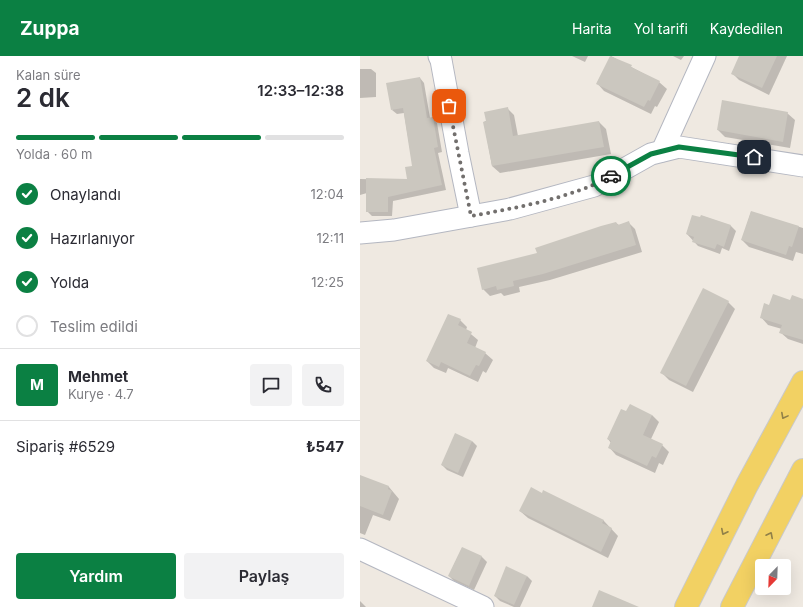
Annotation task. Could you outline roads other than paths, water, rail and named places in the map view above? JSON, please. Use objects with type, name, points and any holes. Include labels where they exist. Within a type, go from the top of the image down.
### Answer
[{"type":"main road","points":[[686,607],[747,486],[803,382]]},
{"type":"main road","points":[[732,607],[803,470]]},
{"type":"street","points":[[439,56],[471,216]]},
{"type":"street","points":[[662,151],[705,56]]},
{"type":"street","points":[[360,233],[394,230],[510,209],[594,186],[651,154],[679,147],[803,166]]},
{"type":"street","points":[[360,549],[483,607]]}]
